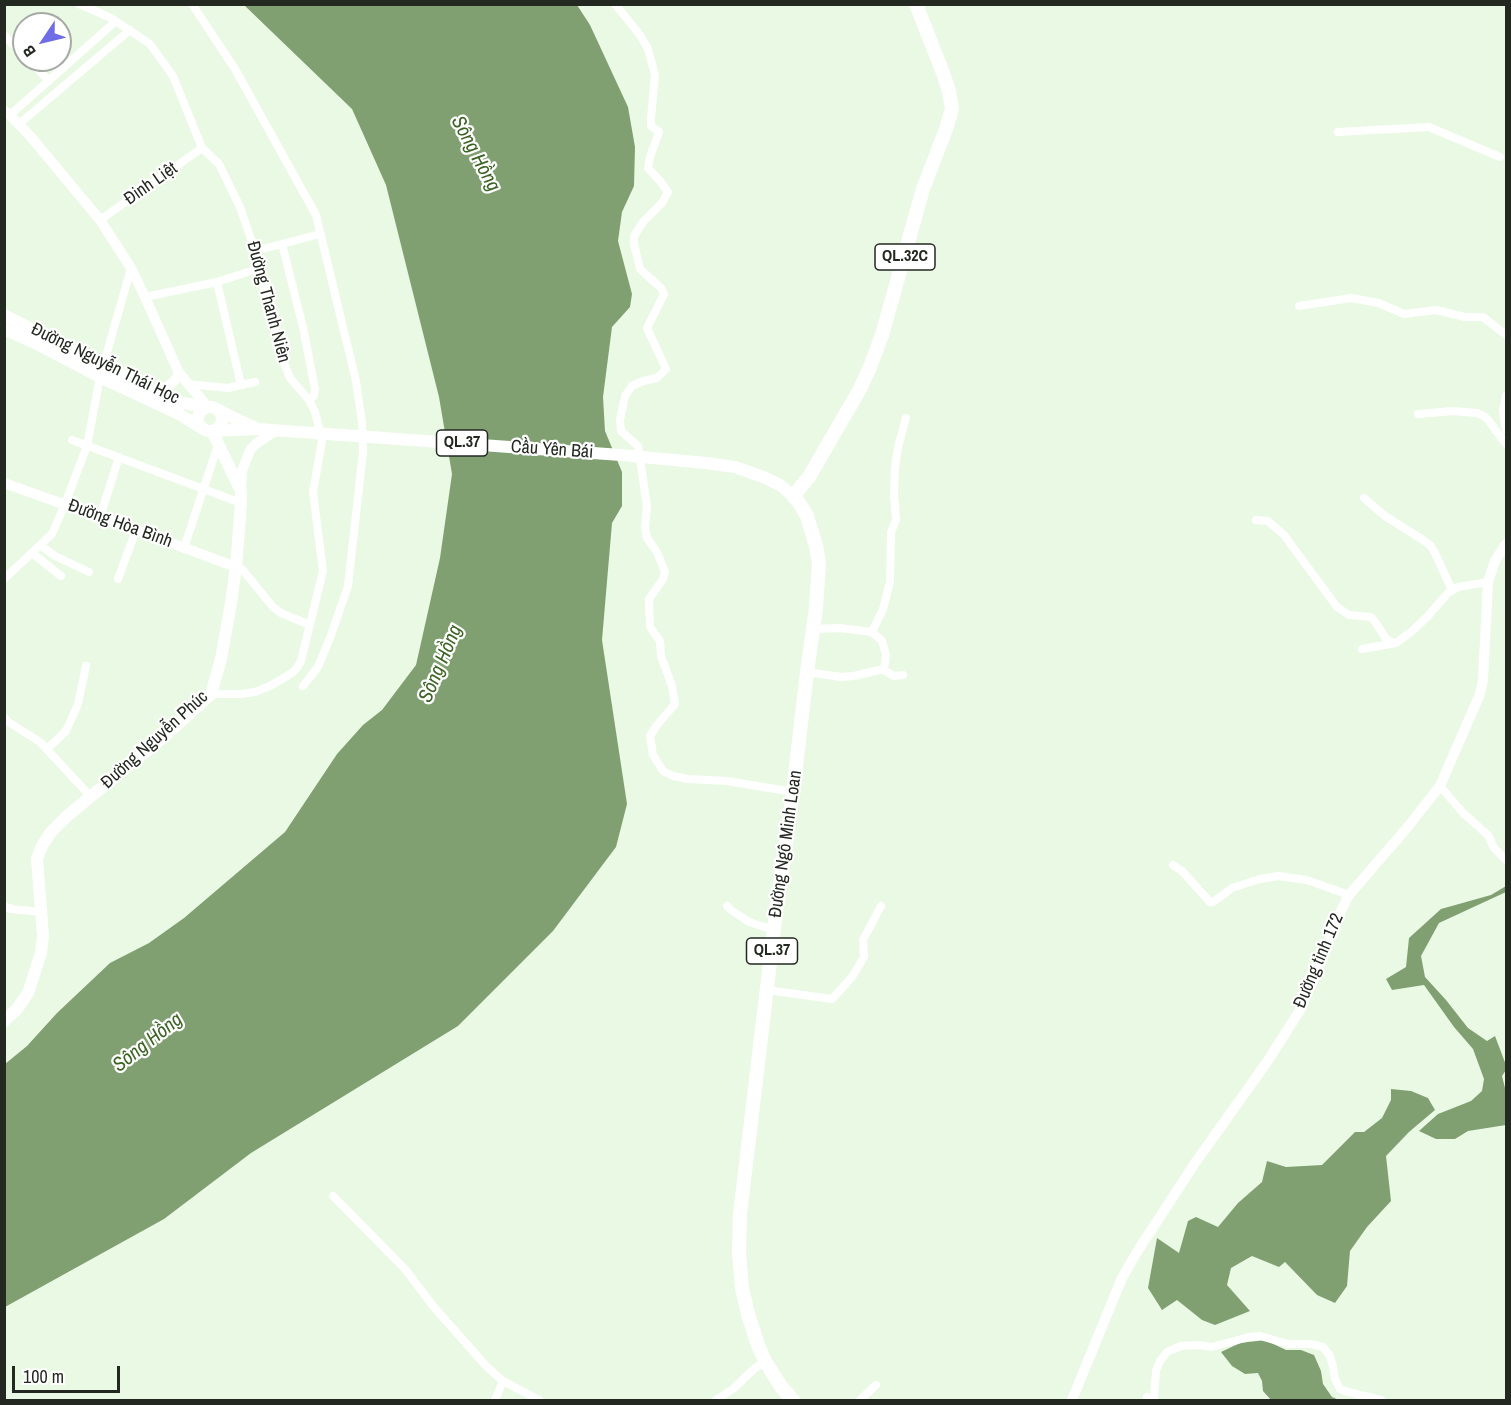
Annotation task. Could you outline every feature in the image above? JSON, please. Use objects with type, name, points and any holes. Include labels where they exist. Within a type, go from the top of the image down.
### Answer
[{"type":"highway","name":"QL.32C","points":[[793,496],[809,477],[860,389],[870,367],[882,335],[923,189],[952,109],[949,91],[916,4]]},
{"type":"highway","name":"Đường Ngô Minh Loan","points":[[793,496],[807,516],[819,563],[816,608],[774,930],[740,1214],[739,1243],[742,1288],[758,1345],[765,1361],[793,1401]]},
{"type":"main road","points":[[8,113],[100,220],[145,297],[179,373],[213,409],[221,413],[222,421],[219,428],[207,430]]},
{"type":"main road","name":"Đường Nguyễn Thái Học","points":[[4,315],[156,392],[183,403],[213,409],[258,429]]},
{"type":"main road","name":"Đường Nguyễn Thái Học","points":[[4,329],[179,414],[207,430],[258,429],[303,432]]},
{"type":"main road","points":[[156,392],[170,385],[179,373]]},
{"type":"main road","points":[[213,409],[201,411],[198,422],[219,444],[241,497]]},
{"type":"main road","points":[[241,497],[242,471],[250,450],[256,442],[277,430]]},
{"type":"main road","name":"Cầu Yên Bái","points":[[303,432],[621,455]]},
{"type":"main road","name":"Đường Ngô Minh Loan","points":[[621,455],[735,467],[780,485],[793,496]]},
{"type":"main road","name":"Đường Hòa Bình","points":[[4,483],[236,567]]},
{"type":"main road","name":"Đường Nguyễn Phúc","points":[[4,1021],[17,1009],[28,993],[41,953],[43,936],[37,859],[42,846],[51,832],[67,816],[167,734],[211,694],[221,658],[236,567],[241,497]]},
{"type":"main road","name":"Đường tỉnh 172","points":[[1071,1401],[1122,1278],[1189,1172],[1268,1062],[1300,1010],[1349,895],[1440,786],[1480,694],[1483,680],[1488,582],[1495,561],[1506,543]]},
{"type":"street","name":"Đường Thanh Niên","points":[[80,4],[117,21],[150,44],[174,76],[202,147],[219,164],[240,207],[260,268],[282,358],[290,378],[309,400],[315,412],[322,441],[313,492],[323,571],[301,661],[292,673],[255,692],[211,694]]},
{"type":"street","points":[[192,4],[235,69],[316,215],[356,381],[362,422],[363,452],[348,586],[318,667],[303,686]]},
{"type":"street","points":[[615,4],[640,35],[648,49],[655,75],[651,126],[659,132],[648,168],[668,192],[634,236],[640,269],[661,288],[664,294],[647,328],[666,369],[657,378],[632,387],[625,396],[620,420],[621,431],[638,446],[647,506],[645,528],[647,538],[657,552],[665,572],[663,579],[649,599],[650,627],[660,641],[675,704],[650,736],[652,755],[663,771],[673,776],[727,781],[793,792]]},
{"type":"street","points":[[8,113],[49,81],[117,21]]},
{"type":"street","points":[[19,124],[130,30]]},
{"type":"street","points":[[40,72],[49,81]]},
{"type":"street","points":[[1338,132],[1430,127],[1500,157]]},
{"type":"street","name":"Đinh Liệt","points":[[100,220],[202,147]]},
{"type":"street","points":[[255,251],[320,234]]},
{"type":"street","points":[[282,244],[303,327],[315,389],[314,396],[309,400]]},
{"type":"street","points":[[4,579],[52,534],[65,504],[87,446],[100,377],[130,268]]},
{"type":"street","points":[[145,297],[217,282],[260,268]]},
{"type":"street","points":[[217,282],[241,385]]},
{"type":"street","points":[[1299,306],[1351,298],[1379,303],[1404,314],[1436,310],[1465,317],[1483,317],[1506,336]]},
{"type":"street","points":[[188,384],[228,388],[255,382]]},
{"type":"street","points":[[1506,396],[1503,419],[1506,430]]},
{"type":"street","points":[[1418,414],[1452,411],[1477,413],[1489,421],[1506,444]]},
{"type":"street","points":[[872,632],[883,609],[890,582],[891,532],[896,520],[895,468],[899,441],[906,418]]},
{"type":"street","points":[[72,440],[204,489],[241,497]]},
{"type":"street","points":[[184,548],[219,444]]},
{"type":"street","points":[[100,517],[119,457]]},
{"type":"street","points":[[1364,498],[1384,516],[1430,545],[1452,590]]},
{"type":"street","points":[[1256,520],[1268,521],[1284,535],[1337,607],[1349,615],[1371,617],[1386,639],[1394,643]]},
{"type":"street","points":[[118,579],[136,530]]},
{"type":"street","points":[[40,545],[55,556],[89,572]]},
{"type":"street","points":[[32,553],[61,576]]},
{"type":"street","points":[[236,567],[242,568],[273,607],[281,613],[310,625]]},
{"type":"street","points":[[1362,649],[1401,640],[1452,590],[1488,582]]},
{"type":"street","points":[[813,629],[840,628],[872,632],[882,641],[886,655],[884,670]]},
{"type":"street","points":[[47,749],[66,731],[78,704],[86,666]]},
{"type":"street","points":[[807,672],[842,677],[884,670],[894,676],[903,675]]},
{"type":"street","points":[[4,717],[40,742],[91,797]]},
{"type":"street","points":[[1440,786],[1463,813],[1488,835],[1494,848],[1506,860]]},
{"type":"street","points":[[1173,865],[1182,871],[1210,902],[1232,888],[1278,876],[1306,880],[1349,895]]},
{"type":"street","points":[[4,906],[11,909],[41,912]]},
{"type":"street","points":[[727,906],[749,922],[774,930]]},
{"type":"street","points":[[767,990],[832,999],[852,977],[864,957],[863,940],[882,906]]},
{"type":"street","points":[[333,1196],[405,1269],[433,1306],[487,1367],[503,1381],[539,1401]]},
{"type":"street","points":[[1150,1398],[1156,1371],[1167,1352],[1180,1346],[1212,1347],[1260,1336],[1288,1344],[1311,1344],[1323,1347],[1330,1356],[1335,1379],[1340,1389],[1381,1401]]},
{"type":"street","points":[[716,1401],[765,1361]]},
{"type":"street","points":[[495,1401],[503,1381]]},
{"type":"street","points":[[860,1401],[876,1385]]},
{"type":"water","name":"Sông Hồng","points":[[244,5],[577,5],[590,25],[628,107],[635,147],[634,186],[622,212],[618,241],[632,294],[630,307],[612,327],[603,397],[605,431],[622,472],[622,506],[612,523],[602,640],[627,804],[616,847],[553,931],[458,1026],[251,1153],[164,1219],[5,1307],[5,1064],[27,1046],[57,1013],[110,963],[149,943],[184,918],[285,832],[337,754],[363,725],[382,710],[416,665],[440,558],[452,474],[439,397],[386,185],[352,109]]},
{"type":"water","points":[[1506,886],[1506,892],[1439,923],[1421,956],[1425,977],[1468,1028],[1487,1041],[1495,1036],[1506,1065],[1502,1076],[1506,1092],[1506,1125],[1468,1131],[1455,1139],[1436,1139],[1419,1131],[1438,1114],[1471,1101],[1482,1091],[1484,1079],[1473,1049],[1424,985],[1392,990],[1386,979],[1406,967],[1409,938],[1441,909],[1491,895]]},
{"type":"water","points":[[1391,1089],[1411,1091],[1428,1098],[1435,1110],[1386,1156],[1391,1201],[1367,1227],[1350,1251],[1347,1286],[1335,1303],[1317,1295],[1285,1262],[1279,1267],[1252,1256],[1231,1268],[1227,1285],[1250,1311],[1215,1325],[1202,1320],[1177,1300],[1162,1310],[1148,1288],[1157,1238],[1179,1253],[1188,1221],[1196,1217],[1218,1227],[1238,1203],[1262,1182],[1267,1161],[1286,1167],[1322,1165],[1355,1132],[1364,1132],[1382,1118],[1391,1100]]},
{"type":"water","points":[[1265,1340],[1286,1350],[1301,1350],[1314,1355],[1321,1371],[1323,1384],[1332,1397],[1339,1400],[1271,1400],[1263,1391],[1258,1373],[1245,1374],[1232,1366],[1221,1352],[1240,1343]]}]
